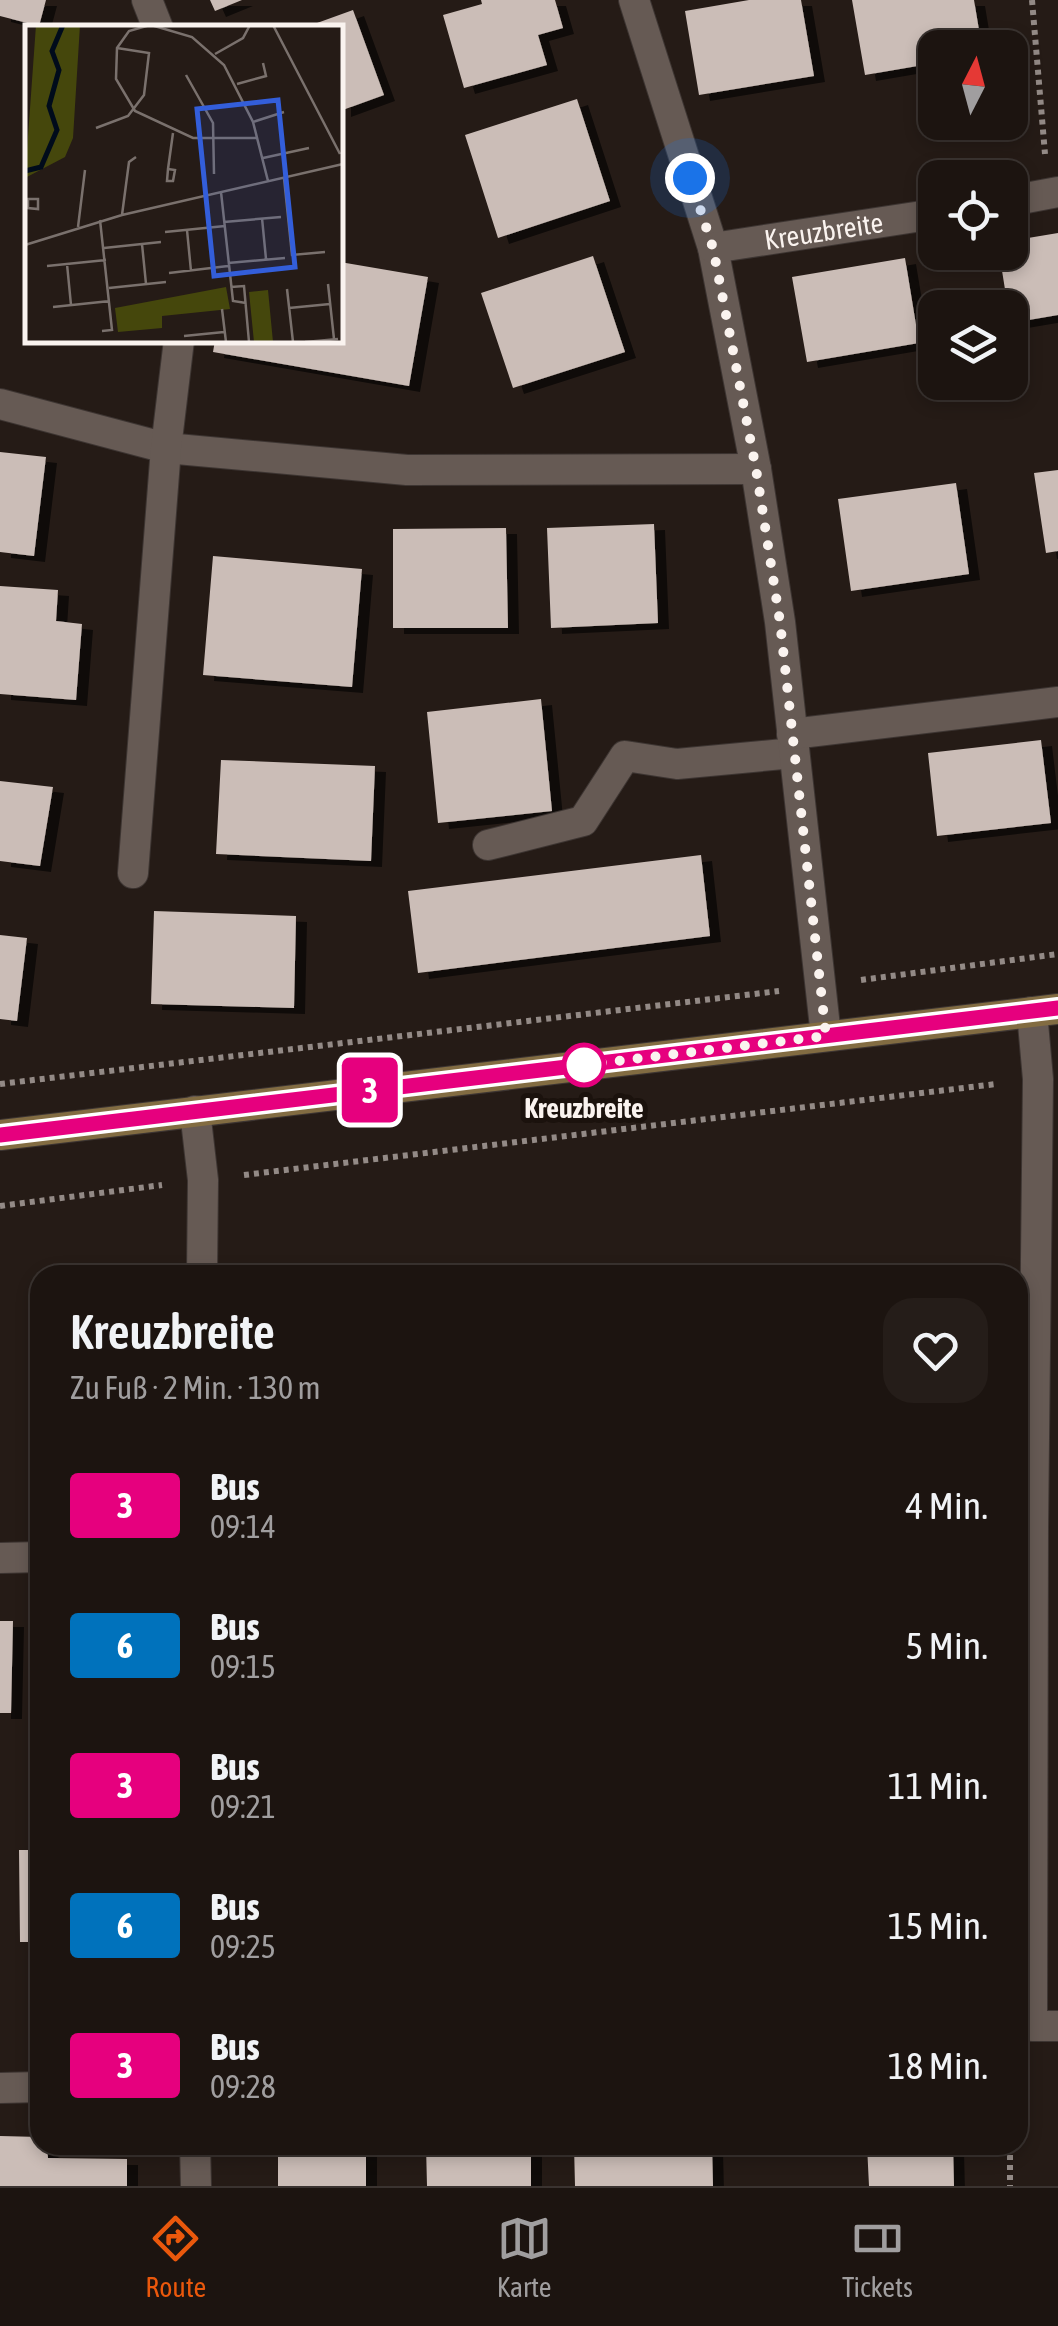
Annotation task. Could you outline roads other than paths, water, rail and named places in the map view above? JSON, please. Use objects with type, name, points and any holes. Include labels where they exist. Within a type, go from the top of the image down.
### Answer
[{"type":"street","points":[[148,0],[157,25]]},
{"type":"street","points":[[634,0],[713,248],[756,469],[780,622],[826,1036]]},
{"type":"street","points":[[1028,198],[1054,193]]},
{"type":"street","name":"Kreuzbreite","points":[[713,248],[918,217]]},
{"type":"street","points":[[133,873],[166,448],[179,342]]},
{"type":"street","points":[[0,404],[166,448],[407,470],[756,469]]},
{"type":"street","points":[[488,845],[584,821],[625,756],[677,764],[1058,702]]},
{"type":"street","points":[[0,1135],[1045,1010],[1038,1079],[1032,2026],[1058,2026]]},
{"type":"street","points":[[195,1111],[203,1180],[202,1265]]},
{"type":"street","points":[[0,1558],[30,1558]]},
{"type":"street","points":[[0,2088],[30,2088]]},
{"type":"street","points":[[195,2155],[196,2186]]},
{"type":"place","name":"Kreuzbreite","points":[[584,1065]]}]
